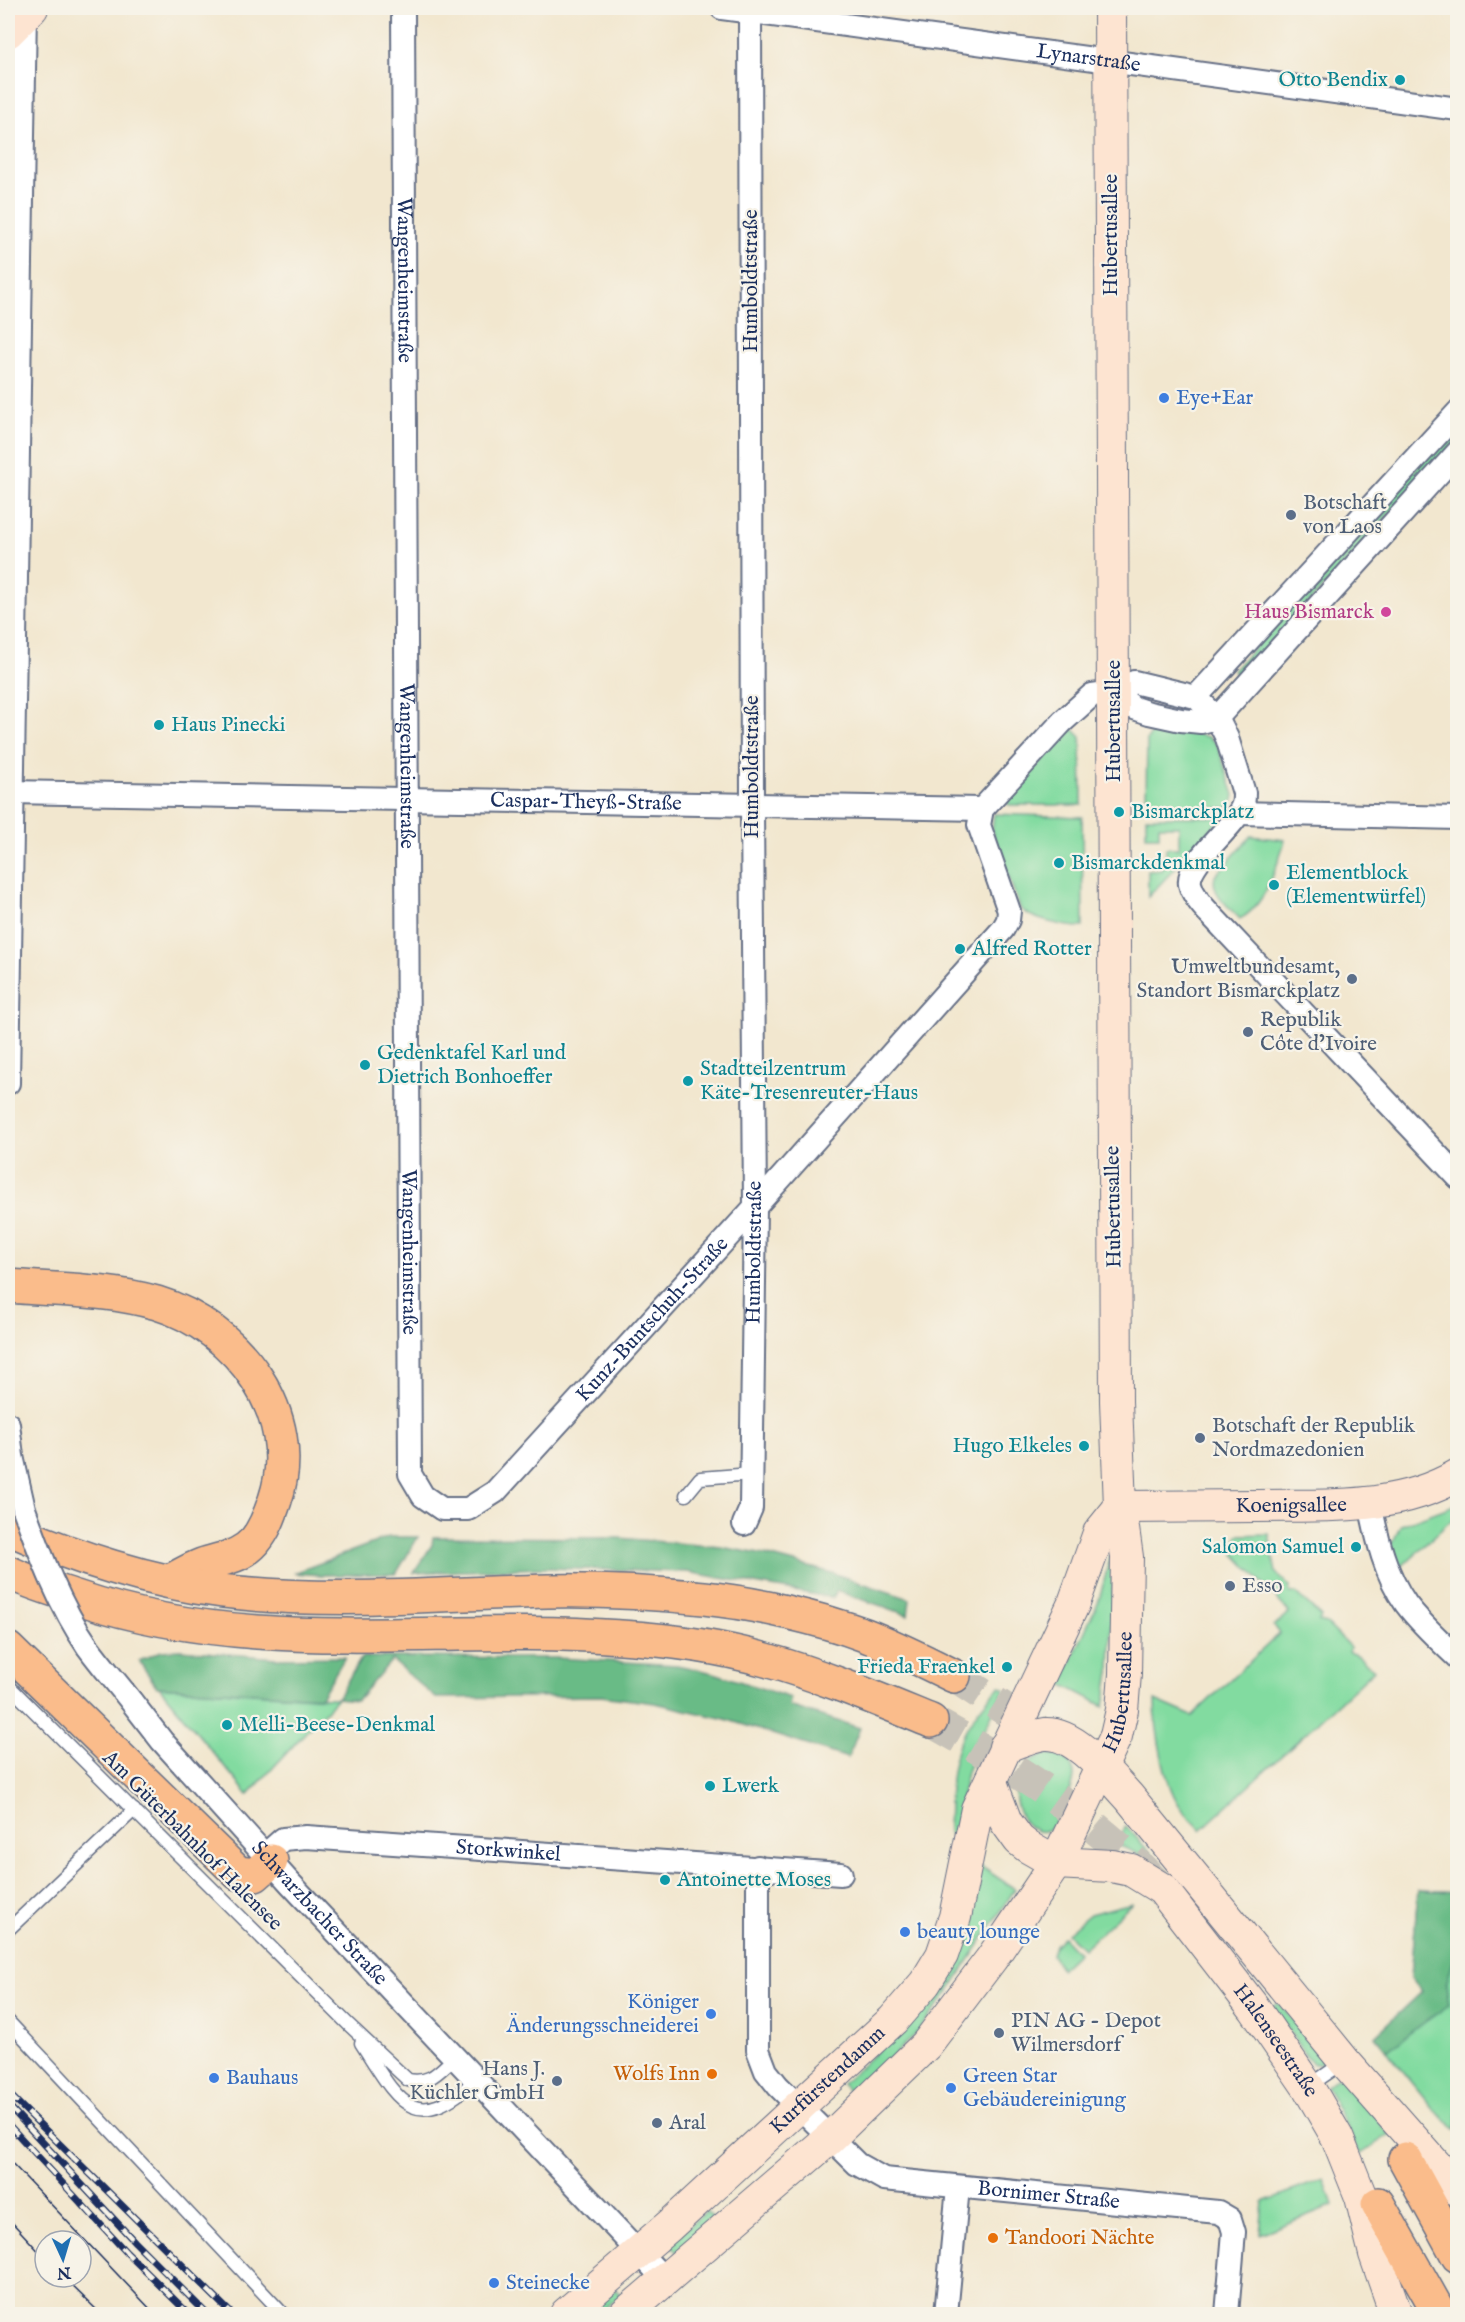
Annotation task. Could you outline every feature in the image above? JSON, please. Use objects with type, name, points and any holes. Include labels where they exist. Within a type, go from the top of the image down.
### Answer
[{"type":"highway","points":[[8,1286],[81,1291],[158,1304],[195,1320],[225,1340],[253,1370],[267,1395],[283,1458],[280,1487],[265,1527],[254,1542],[238,1554],[202,1565],[170,1581]]},
{"type":"highway","points":[[16,1518],[54,1548],[170,1581],[221,1590],[316,1597],[428,1596],[551,1591],[622,1592],[706,1599],[781,1611],[865,1635],[954,1676]]},
{"type":"highway","points":[[8,1572],[22,1580],[116,1611],[218,1629],[317,1636],[553,1634],[621,1637],[698,1646],[765,1660],[838,1683],[931,1721]]},
{"type":"highway","points":[[8,1649],[238,1873],[255,1875],[268,1858]]},
{"type":"highway","points":[[1405,2158],[1458,2256]]},
{"type":"highway","points":[[1378,2204],[1440,2314]]},
{"type":"main road","name":"Hubertusallee","points":[[1102,1768],[1118,1729],[1125,1674],[1127,1557],[1120,1507],[1116,1411],[1110,8]]},
{"type":"main road","name":"Koenigsallee","points":[[1120,1507],[1370,1503],[1413,1494],[1442,1484],[1458,1475]]},
{"type":"main road","points":[[1005,1747],[1025,1738],[1047,1734],[1062,1737],[1085,1752],[1102,1768],[1056,1863],[1028,1846],[1012,1832],[992,1782],[1005,1747],[1074,1603],[1099,1533],[1120,1507]]},
{"type":"main road","name":"Halenseestraße","points":[[1102,1768],[1129,1797],[1345,2062],[1458,2190]]},
{"type":"main road","name":"Kurfürstendamm","points":[[566,2314],[639,2252],[799,2107],[893,2020],[925,1983],[946,1944],[955,1917],[977,1809],[992,1782]]},
{"type":"main road","name":"Halenseestraße","points":[[1056,1863],[1112,1866],[1131,1870],[1162,1889],[1254,2007],[1308,2087],[1337,2138],[1357,2187],[1375,2254],[1396,2314]]},
{"type":"main road","name":"Kurfürstendamm","points":[[626,2314],[830,2138],[926,2045],[992,1958],[1056,1863]]},
{"type":"street","name":"Wangenheimstraße","points":[[403,8],[410,1474],[423,1496],[442,1509]]},
{"type":"street","name":"Lynarstraße","points":[[722,8],[750,10],[1458,110]]},
{"type":"street","name":"Humboldtstraße","points":[[744,1524],[752,1508],[755,1207],[750,10]]},
{"type":"street","points":[[8,1083],[13,490],[22,15]]},
{"type":"street","points":[[1196,697],[1458,412]]},
{"type":"street","points":[[1114,692],[1134,708],[1149,713],[1201,722],[1217,718],[1458,452]]},
{"type":"street","points":[[982,809],[1062,722],[1092,694],[1114,692],[1134,682],[1196,697],[1217,718],[1227,738],[1244,793],[1239,813],[1193,869],[1189,881],[1201,904],[1458,1177]]},
{"type":"street","name":"Caspar-Theyß-Straße","points":[[10,792],[982,809]]},
{"type":"street","name":"Kunz-Buntschuh-Straße","points":[[442,1509],[468,1509],[495,1492],[755,1207],[1007,924],[1009,911],[979,825],[982,809]]},
{"type":"street","points":[[1239,813],[1458,818]]},
{"type":"street","name":"Schwarzbacher Straße","points":[[8,1424],[16,1518],[88,1647],[162,1741],[268,1858],[666,2281]]},
{"type":"street","points":[[1370,1503],[1378,1541],[1391,1578],[1407,1604],[1458,1658]]},
{"type":"street","name":"Storkwinkel","points":[[268,1858],[283,1839],[306,1838],[841,1874]]},
{"type":"street","points":[[758,1867],[758,2049],[766,2072],[799,2107]]},
{"type":"street","name":"Bornimer Straße","points":[[799,2107],[856,2164],[884,2179],[1211,2210],[1225,2215],[1230,2219],[1234,2232],[1227,2314]]},
{"type":"street","points":[[946,2314],[958,2187]]},
{"type":"lane","points":[[686,1495],[700,1478],[752,1474]]},
{"type":"lane","name":"Am Güterbahnhof Halensee","points":[[8,1685],[349,2025],[408,2080],[421,2083],[433,2077],[454,2058]]},
{"type":"lane","points":[[8,1930],[134,1810]]},
{"type":"lane","points":[[8,2021],[283,2314]]},
{"type":"lane","name":"Am Güterbahnhof Halensee","points":[[349,2025],[388,2084],[409,2106],[425,2110],[440,2107],[454,2099],[476,2080]]},
{"type":"lane","points":[[1308,2087],[1345,2062]]},
{"type":"green space","points":[[1457,423],[1457,439],[1241,678],[1233,671]]},
{"type":"green space","points":[[1159,727],[1208,737],[1217,744],[1234,795],[1232,806],[1228,808],[1147,807],[1147,740]]},
{"type":"green space","points":[[1072,728],[1081,737],[1082,805],[1009,805],[1007,798]]},
{"type":"green space","points":[[994,814],[1082,817],[1083,927],[1040,919],[1020,908],[992,831]]},
{"type":"green space","points":[[1146,817],[1223,817],[1148,897],[1148,871],[1162,870],[1162,861],[1166,861],[1166,848],[1179,848],[1179,826],[1159,826],[1159,836],[1146,836]]},
{"type":"green space","points":[[1251,836],[1285,840],[1264,895],[1249,913],[1240,919],[1218,894],[1214,882],[1215,876]]},
{"type":"green space","points":[[1457,1504],[1457,1515],[1401,1567],[1392,1544],[1401,1525]]},
{"type":"green space","points":[[1269,1534],[1276,1573],[1290,1587],[1289,1592],[1297,1594],[1321,1617],[1319,1622],[1327,1624],[1350,1647],[1349,1652],[1357,1655],[1374,1670],[1201,1830],[1182,1809],[1170,1786],[1159,1741],[1155,1700],[1192,1716],[1280,1633],[1274,1626],[1289,1612],[1232,1551],[1238,1535]]},
{"type":"green space","points":[[389,1537],[418,1537],[396,1574],[294,1573]]},
{"type":"green space","points":[[433,1537],[619,1538],[721,1547],[765,1555],[832,1573],[910,1599],[908,1615],[837,1591],[833,1598],[687,1572],[544,1568],[414,1573],[432,1545]]},
{"type":"green space","points":[[1114,1543],[1110,1673],[1104,1706],[1061,1684],[1099,1600]]},
{"type":"green space","points":[[181,1650],[276,1658],[345,1657],[321,1697],[157,1687],[139,1661],[161,1651]]},
{"type":"green space","points":[[362,1657],[556,1658],[677,1665],[714,1673],[791,1698],[789,1706],[860,1728],[848,1758],[725,1719],[655,1703],[601,1696],[436,1698],[392,1660],[357,1700],[337,1698]]},
{"type":"green space","points":[[1000,1686],[1005,1689],[978,1742],[967,1772],[953,1837],[948,1831],[950,1788],[956,1752],[971,1720]]},
{"type":"green space","points":[[159,1687],[330,1698],[337,1698],[248,1795]]},
{"type":"green space","points":[[1052,1754],[1069,1763],[1073,1769],[1073,1783],[1054,1824],[1047,1830],[1038,1831],[1026,1823],[1019,1812],[1016,1802],[1017,1783],[1020,1774],[1033,1760]]},
{"type":"green space","points":[[1126,1826],[1152,1855],[1149,1859],[1116,1844]]},
{"type":"green space","points":[[980,1866],[1015,1889],[947,1994],[914,2036],[852,2095],[842,2084],[900,2030]]},
{"type":"green space","points":[[1418,1890],[1457,1892],[1457,2129],[1435,2111],[1375,2036],[1422,1992],[1411,1978]]},
{"type":"green space","points":[[1418,1890],[1457,1892],[1457,1950],[1446,1984],[1449,2005],[1387,2051],[1375,2036],[1422,1992],[1411,1978]]},
{"type":"green space","points":[[1132,1903],[1083,1949],[1067,1933],[1090,1914]]},
{"type":"green space","points":[[1063,1937],[1078,1953],[1061,1969],[1052,1955],[1055,1945]]},
{"type":"green space","points":[[1279,2002],[1326,2062],[1314,2064],[1307,2058],[1273,2007]]},
{"type":"green space","points":[[1341,2076],[1390,2134],[1360,2154],[1326,2086]]},
{"type":"green space","points":[[1324,2179],[1333,2205],[1260,2234],[1263,2202]]},
{"type":"green space","points":[[706,2211],[717,2222],[679,2255],[669,2244]]},
{"type":"green space","points":[[616,2288],[622,2295],[597,2314],[587,2314]]},
{"type":"tunnel","points":[[954,1676],[1043,1734]]},
{"type":"tunnel","points":[[931,1721],[991,1755],[1049,1793],[1105,1836],[1155,1883]]},
{"type":"tram line","points":[[8,2159],[155,2314]]},
{"type":"tram line","points":[[8,2218],[33,2245]]},
{"type":"tram line","points":[[75,2289],[101,2314]]},
{"type":"railway","points":[[8,2093],[232,2314]]},
{"type":"railway","points":[[8,2105],[135,2242],[207,2314]]},
{"type":"railway","points":[[8,2124],[127,2253],[189,2314]]},
{"type":"place","name":"Otto Bendix","points":[[1400,80]]},
{"type":"place","name":"Eye+Ear","points":[[1164,398]]},
{"type":"place","name":"Botschaft von Laos","points":[[1291,515]]},
{"type":"place","name":"Haus Bismarck","points":[[1386,612]]},
{"type":"place","name":"Haus Pinecki","points":[[159,725]]},
{"type":"place","name":"Bismarckplatz","points":[[1119,812]]},
{"type":"place","name":"Bismarckdenkmal","points":[[1059,863]]},
{"type":"place","name":"Elementblock (Elementwürfel)","points":[[1274,885]]},
{"type":"place","name":"Alfred Rotter","points":[[960,949]]},
{"type":"place","name":"Umweltbundesamt, Standort Bismarckplatz","points":[[1352,979]]},
{"type":"place","name":"Republik Côte d’Ivoire","points":[[1248,1032]]},
{"type":"place","name":"Gedenktafel Karl und Dietrich Bonhoeffer","points":[[365,1065]]},
{"type":"place","name":"Stadtteilzentrum Käte-Tresenreuter-Haus","points":[[688,1081]]},
{"type":"place","name":"Botschaft der Republik Nordmazedonien","points":[[1200,1438]]},
{"type":"place","name":"Hugo Elkeles","points":[[1084,1446]]},
{"type":"place","name":"Salomon Samuel","points":[[1356,1547]]},
{"type":"place","name":"Esso","points":[[1230,1586]]},
{"type":"place","name":"Frieda Fraenkel","points":[[1007,1667]]},
{"type":"place","name":"Melli-Beese-Denkmal","points":[[227,1725]]},
{"type":"place","name":"Lwerk","points":[[710,1786]]},
{"type":"place","name":"Antoinette Moses","points":[[665,1880]]},
{"type":"place","name":"beauty lounge","points":[[905,1932]]},
{"type":"place","name":"Königer Änderungsschneiderei","points":[[711,2014]]},
{"type":"place","name":"PIN AG - Depot Wilmersdorf","points":[[999,2033]]},
{"type":"place","name":"Wolfs Inn","points":[[712,2074]]},
{"type":"place","name":"Bauhaus","points":[[214,2078]]},
{"type":"place","name":"Hans J. Küchler GmbH","points":[[557,2081]]},
{"type":"place","name":"Green Star Gebäudereinigung","points":[[951,2088]]},
{"type":"place","name":"Aral","points":[[657,2123]]},
{"type":"place","name":"Tandoori Nächte","points":[[993,2238]]},
{"type":"place","name":"Steinecke","points":[[494,2283]]}]
